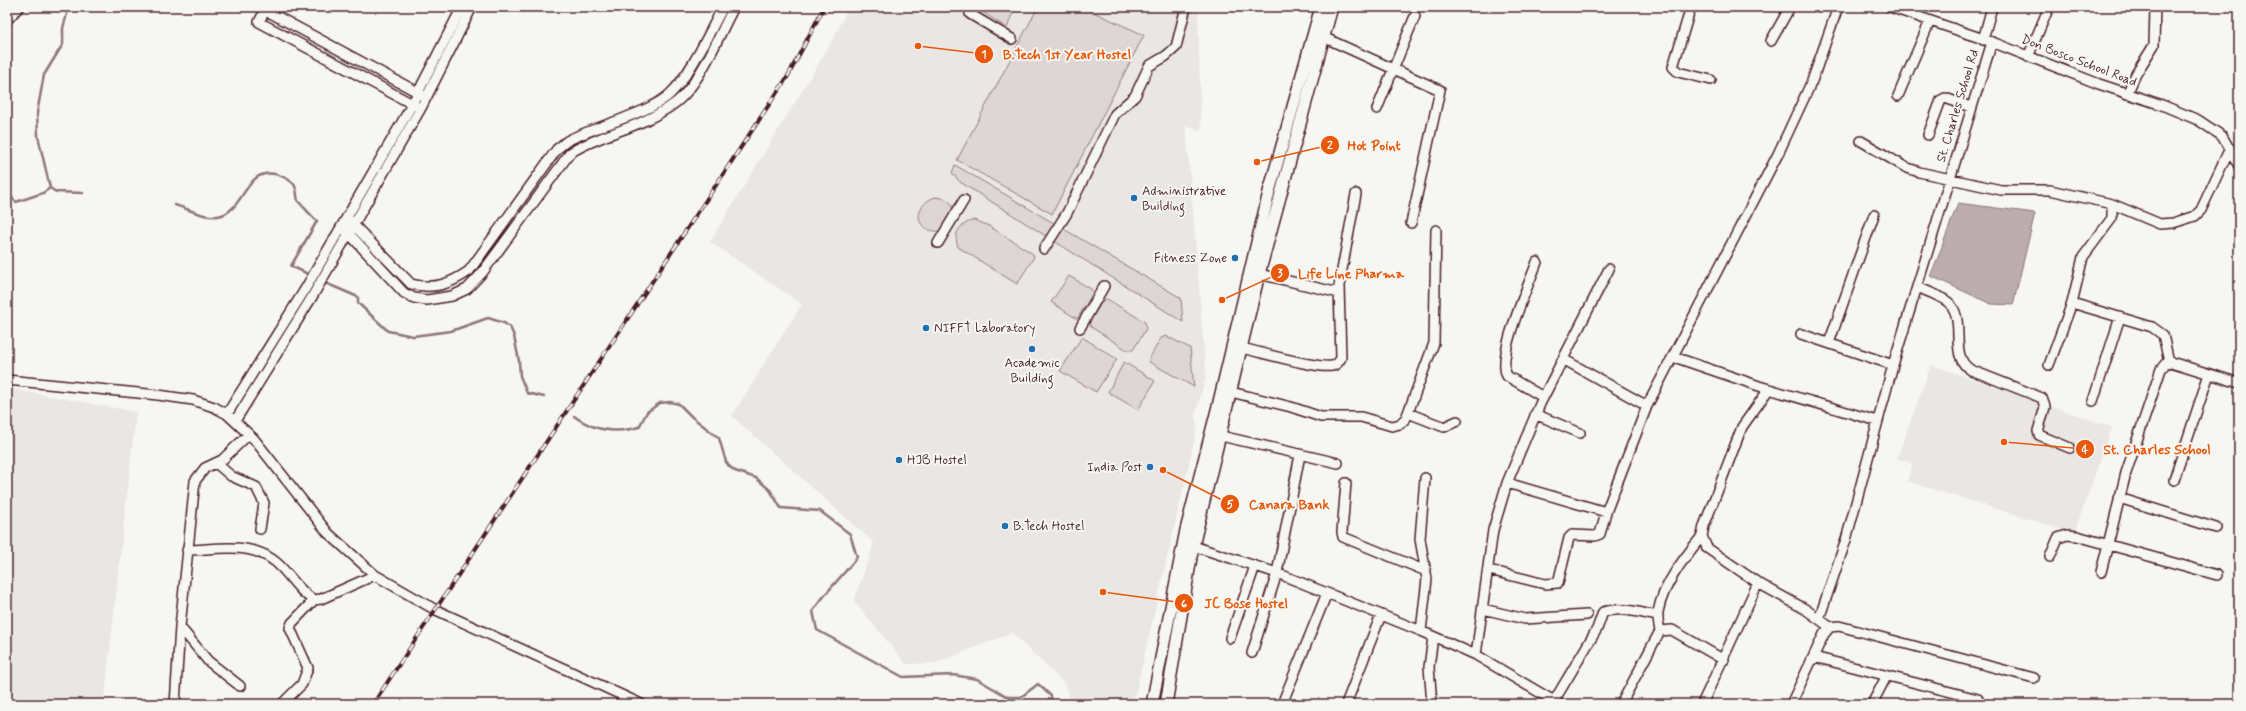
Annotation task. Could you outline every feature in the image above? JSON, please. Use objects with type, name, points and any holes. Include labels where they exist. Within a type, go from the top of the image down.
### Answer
[{"type":"main road","points":[[1152,704],[1169,622],[1269,192],[1321,7]]},
{"type":"main road","points":[[1166,704],[1188,545],[1221,436],[1259,274],[1332,7]]},
{"type":"street","points":[[7,20],[19,7]]},
{"type":"street","points":[[422,95],[462,7]]},
{"type":"street","points":[[235,421],[312,297],[349,234],[416,106],[472,7]]},
{"type":"street","points":[[347,218],[411,284],[423,287],[434,287],[453,282],[469,271],[558,149],[567,141],[645,108],[670,95],[698,53],[723,7]]},
{"type":"street","points":[[342,226],[404,293],[414,298],[427,300],[452,296],[467,289],[482,274],[570,153],[580,146],[645,121],[668,109],[684,96],[694,83],[734,7]]},
{"type":"street","points":[[1044,249],[1067,213],[1116,114],[1134,96],[1149,66],[1166,56],[1176,47],[1186,7]]},
{"type":"street","points":[[1691,7],[1673,67],[1678,72],[1711,80]]},
{"type":"street","points":[[1771,41],[1790,7]]},
{"type":"street","points":[[1489,570],[1546,584],[1558,583],[1569,538],[1576,534],[1599,535],[1606,512],[1647,406],[1674,357],[1778,154],[1812,81],[1838,7]]},
{"type":"street","name":"Don Bosco School Road","points":[[1890,7],[2028,56],[2127,94],[2162,105],[2198,120],[2217,131],[2230,148],[2239,166]]},
{"type":"street","name":"St. Charles School Rd","points":[[1819,619],[1846,540],[1893,365],[1971,107],[1987,41],[1992,7]]},
{"type":"street","points":[[2028,56],[2049,7]]},
{"type":"street","points":[[2127,94],[2136,74],[2154,45],[2155,7]]},
{"type":"street","points":[[416,106],[259,22],[265,10],[422,95]]},
{"type":"street","points":[[970,14],[1012,39]]},
{"type":"street","points":[[1377,109],[1415,16]]},
{"type":"street","points":[[1898,96],[1930,21]]},
{"type":"street","points":[[1323,37],[1440,90],[1411,223]]},
{"type":"street","points":[[1928,135],[1941,100],[1945,98],[1971,107]]},
{"type":"street","points":[[227,414],[304,291],[416,106]]},
{"type":"street","points":[[1861,141],[1905,167],[1949,179],[2001,190],[2050,190],[2112,204],[2160,224],[2173,223],[2195,216],[2201,210],[2230,148]]},
{"type":"street","points":[[1241,348],[1315,365],[1333,366],[1338,363],[1341,358],[1339,293],[1356,194]]},
{"type":"street","points":[[938,243],[964,200]]},
{"type":"street","points":[[2049,365],[2072,303],[2084,257],[2112,218],[2112,204]]},
{"type":"street","points":[[1829,343],[1874,215]]},
{"type":"street","points":[[1231,392],[1291,407],[1322,417],[1360,417],[1392,426],[1400,424],[1408,413],[1434,343],[1436,230]]},
{"type":"street","points":[[1537,262],[1510,336],[1504,370],[1507,376],[1543,397]]},
{"type":"street","points":[[1476,655],[1489,570],[1493,530],[1506,483],[1543,397],[1608,269]]},
{"type":"street","points":[[1259,274],[1339,293]]},
{"type":"street","points":[[1080,328],[1104,286]]},
{"type":"street","points":[[1917,287],[1948,302],[1952,308],[1958,325],[1960,356],[1963,364],[1971,370],[2042,398],[2045,407],[2038,431],[2039,435],[2070,448]]},
{"type":"street","points":[[2072,303],[2152,327],[2162,335],[2169,362]]},
{"type":"street","points":[[2093,401],[2120,318]]},
{"type":"street","points":[[1802,334],[1893,365]]},
{"type":"street","points":[[1674,357],[1769,389],[1877,421]]},
{"type":"street","points":[[1563,359],[1647,406]]},
{"type":"street","points":[[2169,362],[2239,383]]},
{"type":"street","points":[[2101,572],[2119,498],[2161,369],[2169,362]]},
{"type":"street","points":[[2174,480],[2209,374]]},
{"type":"street","points":[[7,380],[193,400],[227,414],[249,434],[328,533],[375,575],[434,609],[641,704]]},
{"type":"street","points":[[1621,704],[1660,631],[1658,616],[1666,592],[1676,573],[1702,536],[1704,526],[1742,427],[1769,389]]},
{"type":"street","points":[[1408,413],[1440,426],[1448,426],[1457,422]]},
{"type":"street","points":[[1535,414],[1580,432]]},
{"type":"street","points":[[175,704],[180,627],[195,481],[205,468],[227,456],[249,434]]},
{"type":"street","points":[[1221,436],[1338,463]]},
{"type":"street","points":[[1252,653],[1277,573],[1300,455]]},
{"type":"street","points":[[216,463],[232,476],[256,487],[264,503],[260,529]]},
{"type":"street","points":[[1421,630],[1426,571],[1422,558],[1420,539],[1425,478]]},
{"type":"street","points":[[1346,483],[1342,532],[1343,537],[1426,571]]},
{"type":"street","points":[[1506,483],[1606,512]]},
{"type":"street","points":[[2119,498],[2216,528]]},
{"type":"street","points":[[1702,536],[1707,548],[1758,583],[1830,627],[1840,626],[2034,678]]},
{"type":"street","points":[[2050,557],[2056,539],[2062,536],[2077,536],[2217,575]]},
{"type":"street","points":[[1188,545],[1277,573],[1421,630],[1433,637],[1476,655],[1557,703],[1598,629],[1603,612],[1611,609],[1658,616]]},
{"type":"street","points":[[187,550],[248,549],[265,554],[274,559],[314,600]]},
{"type":"street","points":[[1230,638],[1255,566]]},
{"type":"street","points":[[282,704],[302,684],[308,673],[307,663],[290,628],[292,623],[314,600],[321,599],[375,575]]},
{"type":"street","points":[[1702,704],[1724,660],[1758,583]]},
{"type":"street","points":[[1282,704],[1327,593]]},
{"type":"street","points":[[1483,610],[1525,619],[1587,615]]},
{"type":"street","points":[[1357,704],[1347,702],[1381,615]]},
{"type":"street","points":[[180,627],[208,661],[240,686]]},
{"type":"street","points":[[1791,704],[1824,634],[1830,627]]},
{"type":"street","points":[[1660,631],[1672,630],[1724,660]]},
{"type":"street","points":[[1432,704],[1429,667],[1433,637]]},
{"type":"street","points":[[1814,657],[1886,677],[1978,699]]},
{"type":"street","points":[[1872,704],[1886,677]]},
{"type":"shaded area","points":[[849,7],[1198,7],[1201,131],[1186,126],[1206,376],[1195,416],[1197,429],[1133,704],[1073,704],[1064,683],[1012,633],[936,663],[906,664],[854,601],[874,543],[732,416],[802,304],[710,242],[831,43]]},
{"type":"shaded area","points":[[975,7],[1015,7],[1007,28]]},
{"type":"shaded area","points":[[1038,7],[1082,7],[1144,35],[1052,214],[957,160]]},
{"type":"shaded area","points":[[955,165],[1181,298],[1183,322],[960,182],[952,173]]},
{"type":"shaded area","points":[[935,197],[944,199],[952,205],[951,215],[941,231],[932,231],[926,228],[921,224],[919,218],[919,213],[922,207],[927,201]]},
{"type":"shaded area","points":[[1958,203],[2035,213],[2013,305],[1991,304],[1931,276]]},
{"type":"shaded area","points":[[974,220],[989,226],[1033,254],[1034,257],[1017,284],[958,247],[956,237],[958,230],[964,224]]},
{"type":"shaded area","points":[[1069,276],[1091,289],[1093,293],[1077,319],[1051,302]]},
{"type":"shaded area","points":[[1107,299],[1145,322],[1146,329],[1133,350],[1127,350],[1091,327],[1089,323],[1103,300]]},
{"type":"shaded area","points":[[1166,336],[1190,348],[1194,387],[1149,362],[1149,359],[1161,338]]},
{"type":"shaded area","points":[[1082,337],[1117,359],[1096,392],[1060,371]]},
{"type":"shaded area","points":[[1124,362],[1155,381],[1138,410],[1108,392]]},
{"type":"shaded area","points":[[1931,365],[2112,427],[2074,533],[1907,481],[1913,464],[1897,458]]},
{"type":"shaded area","points":[[7,388],[136,412],[104,704],[7,704]]},
{"type":"waterway","points":[[69,7],[63,28],[63,44],[44,75],[37,113],[38,136],[50,188],[56,192],[83,193]]},
{"type":"waterway","points":[[175,205],[204,215],[222,215],[230,211],[252,182],[258,177],[265,174],[275,174],[287,178],[295,185],[298,201],[317,221],[291,266],[310,275]]},
{"type":"waterway","points":[[7,192],[16,202],[43,193],[50,188]]},
{"type":"waterway","points":[[323,282],[358,297],[358,303],[388,331],[413,336],[451,331],[488,318],[504,323],[510,327],[514,336],[519,361],[520,376],[527,393],[544,397]]},
{"type":"waterway","points":[[574,416],[597,428],[613,431],[622,430],[639,427],[647,412],[660,403],[670,402],[679,404],[692,417],[719,438],[726,462],[729,466],[735,471],[756,478],[770,490],[781,508],[820,511],[850,534],[857,557],[813,611],[817,630],[903,677],[953,675],[977,679],[1008,697],[1021,697],[1038,684],[1051,696],[1052,704]]},
{"type":"railway","points":[[373,704],[788,76],[824,7]]},
{"type":"place","name":"B.Tech 1st Year Hostel","points":[[918,46]]},
{"type":"place","name":"Hot Point","points":[[1257,162]]},
{"type":"place","name":"Administrative Building","points":[[1134,198]]},
{"type":"place","name":"Fitness Zone","points":[[1235,258]]},
{"type":"place","name":"Life Line Pharma","points":[[1222,300]]},
{"type":"place","name":"NIFFT Laboratory","points":[[926,328]]},
{"type":"place","name":"Academic Building","points":[[1032,349]]},
{"type":"place","name":"St. Charles School","points":[[2004,442]]},
{"type":"place","name":"HJB Hostel","points":[[899,460]]},
{"type":"place","name":"India Post","points":[[1150,467]]},
{"type":"place","name":"Canara Bank","points":[[1163,470]]},
{"type":"place","name":"B.Tech Hostel","points":[[1005,526]]},
{"type":"place","name":"JC Bose Hostel","points":[[1103,592]]}]
